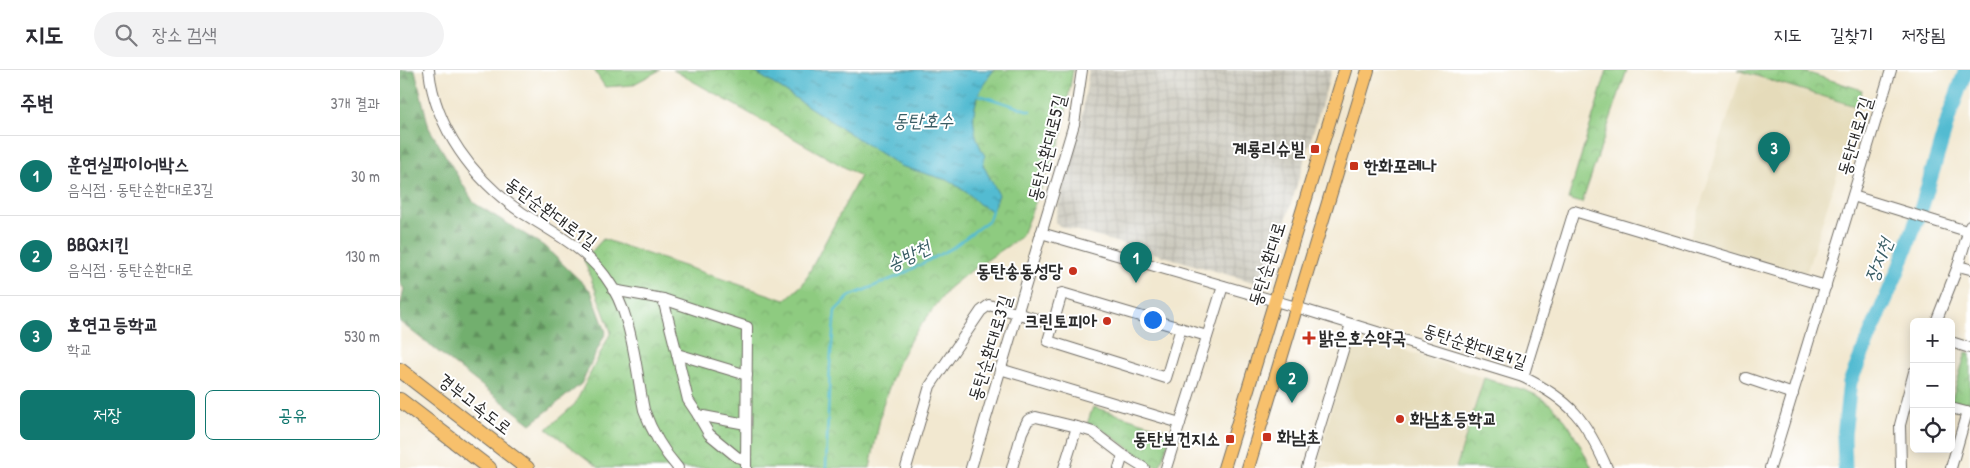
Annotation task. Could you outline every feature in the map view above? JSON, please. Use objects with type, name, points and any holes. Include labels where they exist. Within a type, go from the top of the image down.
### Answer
[{"type":"highway","name":"경부고속도로","points":[[400,370],[527,468]]},
{"type":"highway","points":[[400,400],[489,468]]},
{"type":"main road","name":"동탄순환대로","points":[[1224,468],[1345,70]]},
{"type":"main road","points":[[1248,468],[1368,70]]},
{"type":"main road","points":[[1288,258],[1291,266],[1298,270],[1308,265]]},
{"type":"main road","points":[[1259,351],[1269,348],[1276,351],[1260,425]]},
{"type":"street","name":"동탄순환대로1길","points":[[429,70],[436,104],[445,124],[478,176],[490,189],[505,200],[577,247],[592,261],[613,290],[624,313],[644,410],[649,424],[662,447],[678,468]]},
{"type":"street","name":"동탄순환대로5길","points":[[1041,232],[1074,124],[1082,70]]},
{"type":"street","name":"동탄대로2길","points":[[1892,70],[1853,196],[1946,225],[1969,230]]},
{"type":"street","points":[[1770,468],[1853,196]]},
{"type":"street","points":[[1522,378],[1574,211],[1826,286]]},
{"type":"street","points":[[1938,318],[1958,266],[1969,230]]},
{"type":"street","points":[[1041,232],[1296,307]]},
{"type":"street","name":"동탄순환대로3길","points":[[973,467],[1041,232]]},
{"type":"street","points":[[1958,266],[1970,269]]},
{"type":"street","points":[[1166,468],[1223,286]]},
{"type":"street","points":[[613,290],[662,299],[747,327],[745,464]]},
{"type":"street","points":[[1181,328],[1166,378],[1048,342],[1062,293],[1181,328],[1207,336]]},
{"type":"street","points":[[662,299],[688,400],[709,434],[745,464]]},
{"type":"street","points":[[906,468],[930,386],[981,310],[988,305],[1053,324]]},
{"type":"street","name":"동탄순환대로4길","points":[[1296,307],[1522,378],[1547,390],[1566,402],[1580,418],[1593,437],[1607,468]]},
{"type":"street","points":[[1307,468],[1351,324]]},
{"type":"street","points":[[1955,343],[1970,348]]},
{"type":"street","points":[[677,354],[746,375]]},
{"type":"street","points":[[1000,369],[1180,423]]},
{"type":"street","points":[[1746,378],[1793,394]]},
{"type":"street","points":[[1901,468],[1900,425],[1910,395]]},
{"type":"street","points":[[1951,468],[1969,413],[1955,409]]},
{"type":"street","points":[[698,415],[746,424]]},
{"type":"street","points":[[1012,468],[1028,420],[1036,417],[1093,432],[1144,468]]},
{"type":"street","points":[[1064,468],[1077,427]]},
{"type":"street","points":[[1119,468],[1123,455]]},
{"type":"shaded area","points":[[1089,70],[1332,70],[1269,276],[1260,284],[1060,226],[1055,222],[1065,175],[1080,129]]},
{"type":"shaded area","points":[[1742,72],[1858,107],[1807,271],[1800,272],[1690,238]]},
{"type":"shaded area","name":"화남초등학교","points":[[1355,333],[1484,378],[1456,468],[1346,468],[1319,459],[1350,336]]},
{"type":"green space","points":[[400,70],[415,70],[429,128],[474,203],[544,246],[591,291],[606,332],[581,384],[531,424],[400,322],[400,308],[404,289],[400,283]]},
{"type":"green space","points":[[594,70],[660,70],[632,85],[605,87]]},
{"type":"green space","points":[[673,70],[1073,70],[1061,140],[1021,237],[949,288],[912,337],[898,363],[883,404],[870,468],[599,468],[547,429],[575,404],[611,332],[584,260],[603,239],[785,300],[803,284],[860,176]]},
{"type":"green space","points":[[1607,70],[1627,70],[1582,203],[1568,199]]},
{"type":"green space","points":[[1737,70],[1799,70],[1862,90],[1858,107]]},
{"type":"green space","points":[[1966,352],[1970,353],[1970,408],[1955,403],[1955,389]]},
{"type":"green space","points":[[1484,378],[1524,390],[1546,401],[1563,417],[1570,427],[1592,468],[1456,468]]},
{"type":"green space","points":[[1093,407],[1168,430],[1170,437],[1160,466],[1154,466],[1100,428],[1087,424]]},
{"type":"water","name":"동탄호수","points":[[752,70],[994,70],[980,91],[974,112],[974,123],[979,145],[985,156],[983,165],[999,195],[992,211],[979,204],[950,181],[900,166]]},
{"type":"waterway","name":"장지천","points":[[1845,468],[1844,436],[1850,382],[1899,268],[1922,206],[1950,113],[1966,70]]},
{"type":"waterway","points":[[979,95],[1030,111]]},
{"type":"waterway","name":"송방천","points":[[826,468],[830,365],[835,311],[850,296],[901,275],[952,248],[989,220],[992,210]]},
{"type":"place","name":"계룡리슈빌","points":[[1315,149]]},
{"type":"place","name":"한화포레나","points":[[1354,166]]},
{"type":"place","name":"호연고등학교","points":[[1774,173]]},
{"type":"place","name":"동탄송동성당","points":[[1073,271]]},
{"type":"place","name":"훈연실파이어박스","points":[[1136,283]]},
{"type":"place","name":"크린토피아","points":[[1107,321]]},
{"type":"place","name":"밝은호수약국","points":[[1309,338]]},
{"type":"place","name":"BBQ치킨","points":[[1292,403]]},
{"type":"place","name":"화남초등학교","points":[[1400,419]]},
{"type":"place","name":"화남초","points":[[1267,437]]},
{"type":"place","name":"동탄보건지소","points":[[1230,439]]}]
